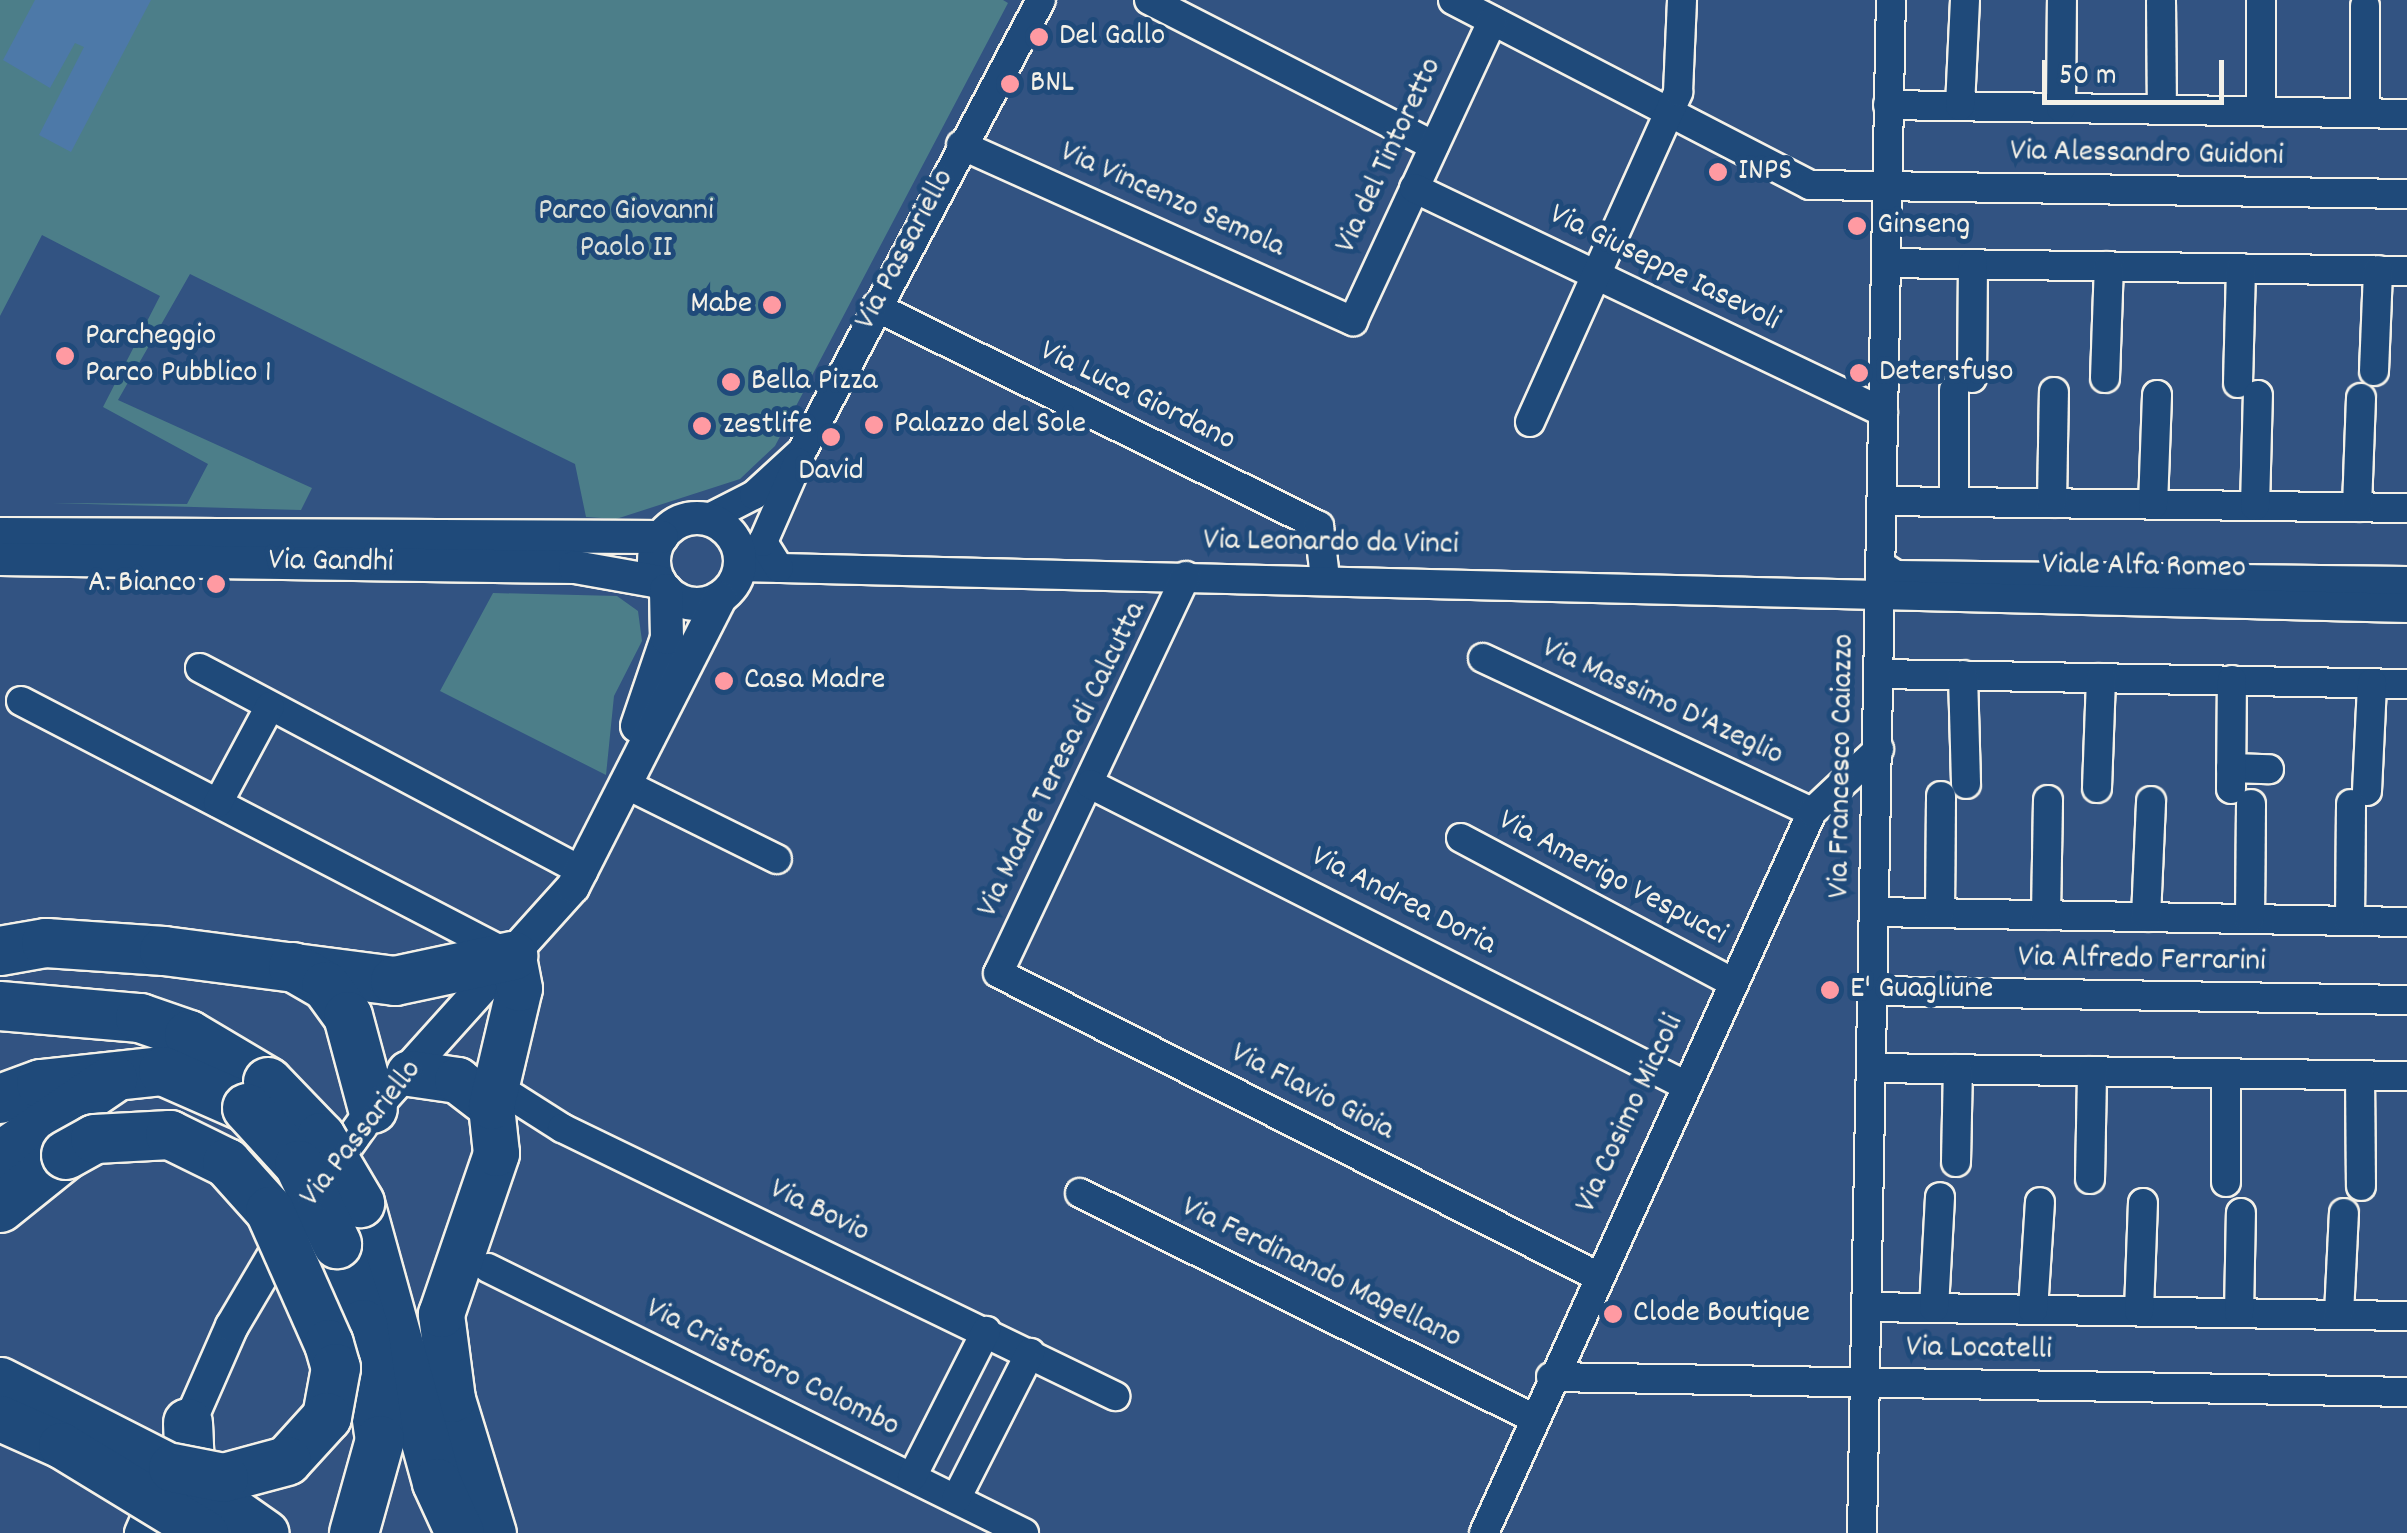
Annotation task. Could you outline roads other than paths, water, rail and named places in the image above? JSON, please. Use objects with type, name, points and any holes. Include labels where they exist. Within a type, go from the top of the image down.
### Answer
[{"type":"highway","points":[[0,952],[46,943],[286,963],[395,981],[513,956],[519,988],[493,1096],[496,1153],[440,1314],[452,1400],[492,1533]]},
{"type":"highway","points":[[286,963],[326,986],[348,1016],[372,1109]]},
{"type":"highway","points":[[0,1006],[140,1018],[189,1035],[257,1095],[298,1166],[348,1223],[437,1482],[460,1533]]},
{"type":"highway","points":[[0,1099],[126,1070],[194,1078],[257,1095]]},
{"type":"highway","points":[[0,1156],[126,1070]]},
{"type":"highway","points":[[409,1073],[457,1080],[493,1096]]},
{"type":"highway","points":[[0,1208],[66,1155],[95,1139],[170,1136],[227,1163],[270,1211],[329,1344],[336,1391],[327,1416],[287,1462],[224,1478],[173,1468]]},
{"type":"highway","points":[[348,1223],[390,1533]]},
{"type":"highway","points":[[0,1380],[173,1468],[266,1533]]},
{"type":"highway","points":[[0,1418],[61,1444],[205,1533]]},
{"type":"highway","points":[[188,1423],[195,1533]]},
{"type":"highway","points":[[354,1533],[380,1440]]},
{"type":"street","name":"Via Passariello","points":[[631,777],[636,729],[667,638],[663,586],[654,559],[662,537],[682,521],[707,519],[754,495],[802,451],[1040,0]]},
{"type":"street","points":[[1150,0],[1434,146]]},
{"type":"street","name":"Via Alessandro Guidoni","points":[[1453,0],[1810,184],[2407,194]]},
{"type":"street","points":[[1530,422],[1670,114],[1680,80],[1682,0]]},
{"type":"street","name":"Via Francesco Caiazzo","points":[[1862,1533],[1874,1068],[1890,0]]},
{"type":"street","points":[[1960,106],[1966,0]]},
{"type":"street","points":[[2062,0],[2062,108]]},
{"type":"street","points":[[2261,0],[2261,111]]},
{"type":"street","points":[[2161,2],[2162,110]]},
{"type":"street","points":[[2365,6],[2365,113]]},
{"type":"street","name":"Via del Tintoretto","points":[[1353,321],[1492,21]]},
{"type":"street","points":[[1888,104],[2407,114]]},
{"type":"street","name":"Via Vincenzo Semola","points":[[962,144],[1353,321]]},
{"type":"street","name":"Via Giuseppe Iasevoli","points":[[1414,188],[1883,412]]},
{"type":"street","points":[[1886,263],[2407,271]]},
{"type":"street","points":[[1954,502],[1973,264]]},
{"type":"street","points":[[2105,378],[2109,266]]},
{"type":"street","points":[[2240,268],[2256,506]]},
{"type":"street","points":[[2374,370],[2378,270]]},
{"type":"street","name":"Via Luca Giordano","points":[[876,307],[1319,526],[1325,578]]},
{"type":"street","points":[[2052,504],[2054,392]]},
{"type":"street","points":[[2153,505],[2157,394]]},
{"type":"street","points":[[2356,508],[2361,398]]},
{"type":"street","points":[[779,568],[763,542],[802,451]]},
{"type":"street","points":[[1882,501],[2407,508]]},
{"type":"street","points":[[707,519],[733,537],[740,567]]},
{"type":"street","name":"Via Gandhi","points":[[0,534],[662,537]]},
{"type":"street","name":"Via Gandhi","points":[[0,559],[574,567],[663,586]]},
{"type":"street","points":[[1882,566],[1896,575],[2407,581]]},
{"type":"street","name":"Via Passariello","points":[[140,1533],[232,1326],[372,1109],[409,1073],[584,872],[720,598],[740,567]]},
{"type":"street","name":"Via Leonardo da Vinci","points":[[740,567],[1325,578],[1881,595]]},
{"type":"street","name":"Via Madre Teresa di Calcutta","points":[[998,973],[1186,576]]},
{"type":"street","points":[[663,586],[698,605],[720,598]]},
{"type":"street","name":"Viale Alfa Romeo","points":[[1881,595],[2407,608]]},
{"type":"street","name":"Via Massimo D'Azeglio","points":[[1483,658],[1812,812]]},
{"type":"street","points":[[200,668],[584,872]]},
{"type":"street","points":[[1880,674],[2407,684]]},
{"type":"street","points":[[1940,913],[1963,675]]},
{"type":"street","points":[[2097,788],[2101,678]]},
{"type":"street","points":[[2232,680],[2250,919]]},
{"type":"street","points":[[2350,920],[2372,683]]},
{"type":"street","points":[[21,700],[513,956]]},
{"type":"street","points":[[218,804],[270,706]]},
{"type":"street","name":"Via Cosimo Miccoli","points":[[1484,1533],[1595,1275],[1812,812],[1879,749]]},
{"type":"street","points":[[2238,787],[2268,769]]},
{"type":"street","points":[[631,777],[777,859]]},
{"type":"street","name":"Via Andrea Doria","points":[[1090,784],[1683,1084]]},
{"type":"street","points":[[2046,915],[2048,800]]},
{"type":"street","points":[[2146,917],[2151,800]]},
{"type":"street","name":"Via Amerigo Vespucci","points":[[1460,838],[1730,981]]},
{"type":"street","points":[[1876,912],[2407,922]]},
{"type":"street","name":"Via Flavio Gioia","points":[[998,973],[1595,1275]]},
{"type":"street","name":"Via Alfredo Ferrarini","points":[[1875,991],[2407,1000]]},
{"type":"street","points":[[1874,1068],[2407,1076]]},
{"type":"street","points":[[1956,1162],[1958,1069]]},
{"type":"street","points":[[2090,1178],[2092,1072]]},
{"type":"street","points":[[2226,1074],[2226,1182]]},
{"type":"street","points":[[2360,1075],[2362,1186]]},
{"type":"street","name":"Via Bovio","points":[[493,1096],[1115,1396]]},
{"type":"street","name":"Via Ferdinando Magellano","points":[[1080,1194],[1532,1418]]},
{"type":"street","points":[[2033,1310],[2040,1202]]},
{"type":"street","points":[[2139,1311],[2142,1203]]},
{"type":"street","points":[[1934,1308],[1945,1210]]},
{"type":"street","points":[[2239,1313],[2242,1212]]},
{"type":"street","points":[[2339,1314],[2344,1214]]},
{"type":"street","name":"Via Cristoforo Colombo","points":[[488,1268],[1024,1533]]},
{"type":"street","points":[[1868,1307],[2407,1316]]},
{"type":"street","points":[[912,1477],[986,1331]]},
{"type":"street","points":[[956,1499],[1030,1353]]},
{"type":"street","name":"Via Locatelli","points":[[1551,1377],[2407,1392]]},
{"type":"water","points":[[35,0],[151,0],[71,152],[39,135],[84,47],[75,43],[50,88],[3,60]]},
{"type":"place","name":"Del Gallo","points":[[1039,37]]},
{"type":"place","name":"BNL","points":[[1010,84]]},
{"type":"place","name":"INPS","points":[[1718,172]]},
{"type":"place","name":"Ginseng","points":[[1857,226]]},
{"type":"place","name":"Mabe","points":[[772,305]]},
{"type":"place","name":"Parcheggio Parco Pubblico 1","points":[[65,356]]},
{"type":"place","name":"Detersfuso","points":[[1859,373]]},
{"type":"place","name":"Bella Pizza","points":[[731,382]]},
{"type":"place","name":"Palazzo del Sole","points":[[874,425]]},
{"type":"place","name":"zestlife","points":[[702,426]]},
{"type":"place","name":"David","points":[[831,437]]},
{"type":"place","name":"A. Bianco","points":[[216,584]]},
{"type":"place","name":"Casa Madre","points":[[724,681]]},
{"type":"place","name":"E' Guagliune","points":[[1830,990]]},
{"type":"place","name":"Clode Boutique","points":[[1613,1314]]},
{"type":"park label","name":"Parco Giovanni Paolo II","points":[[626,232]]}]
